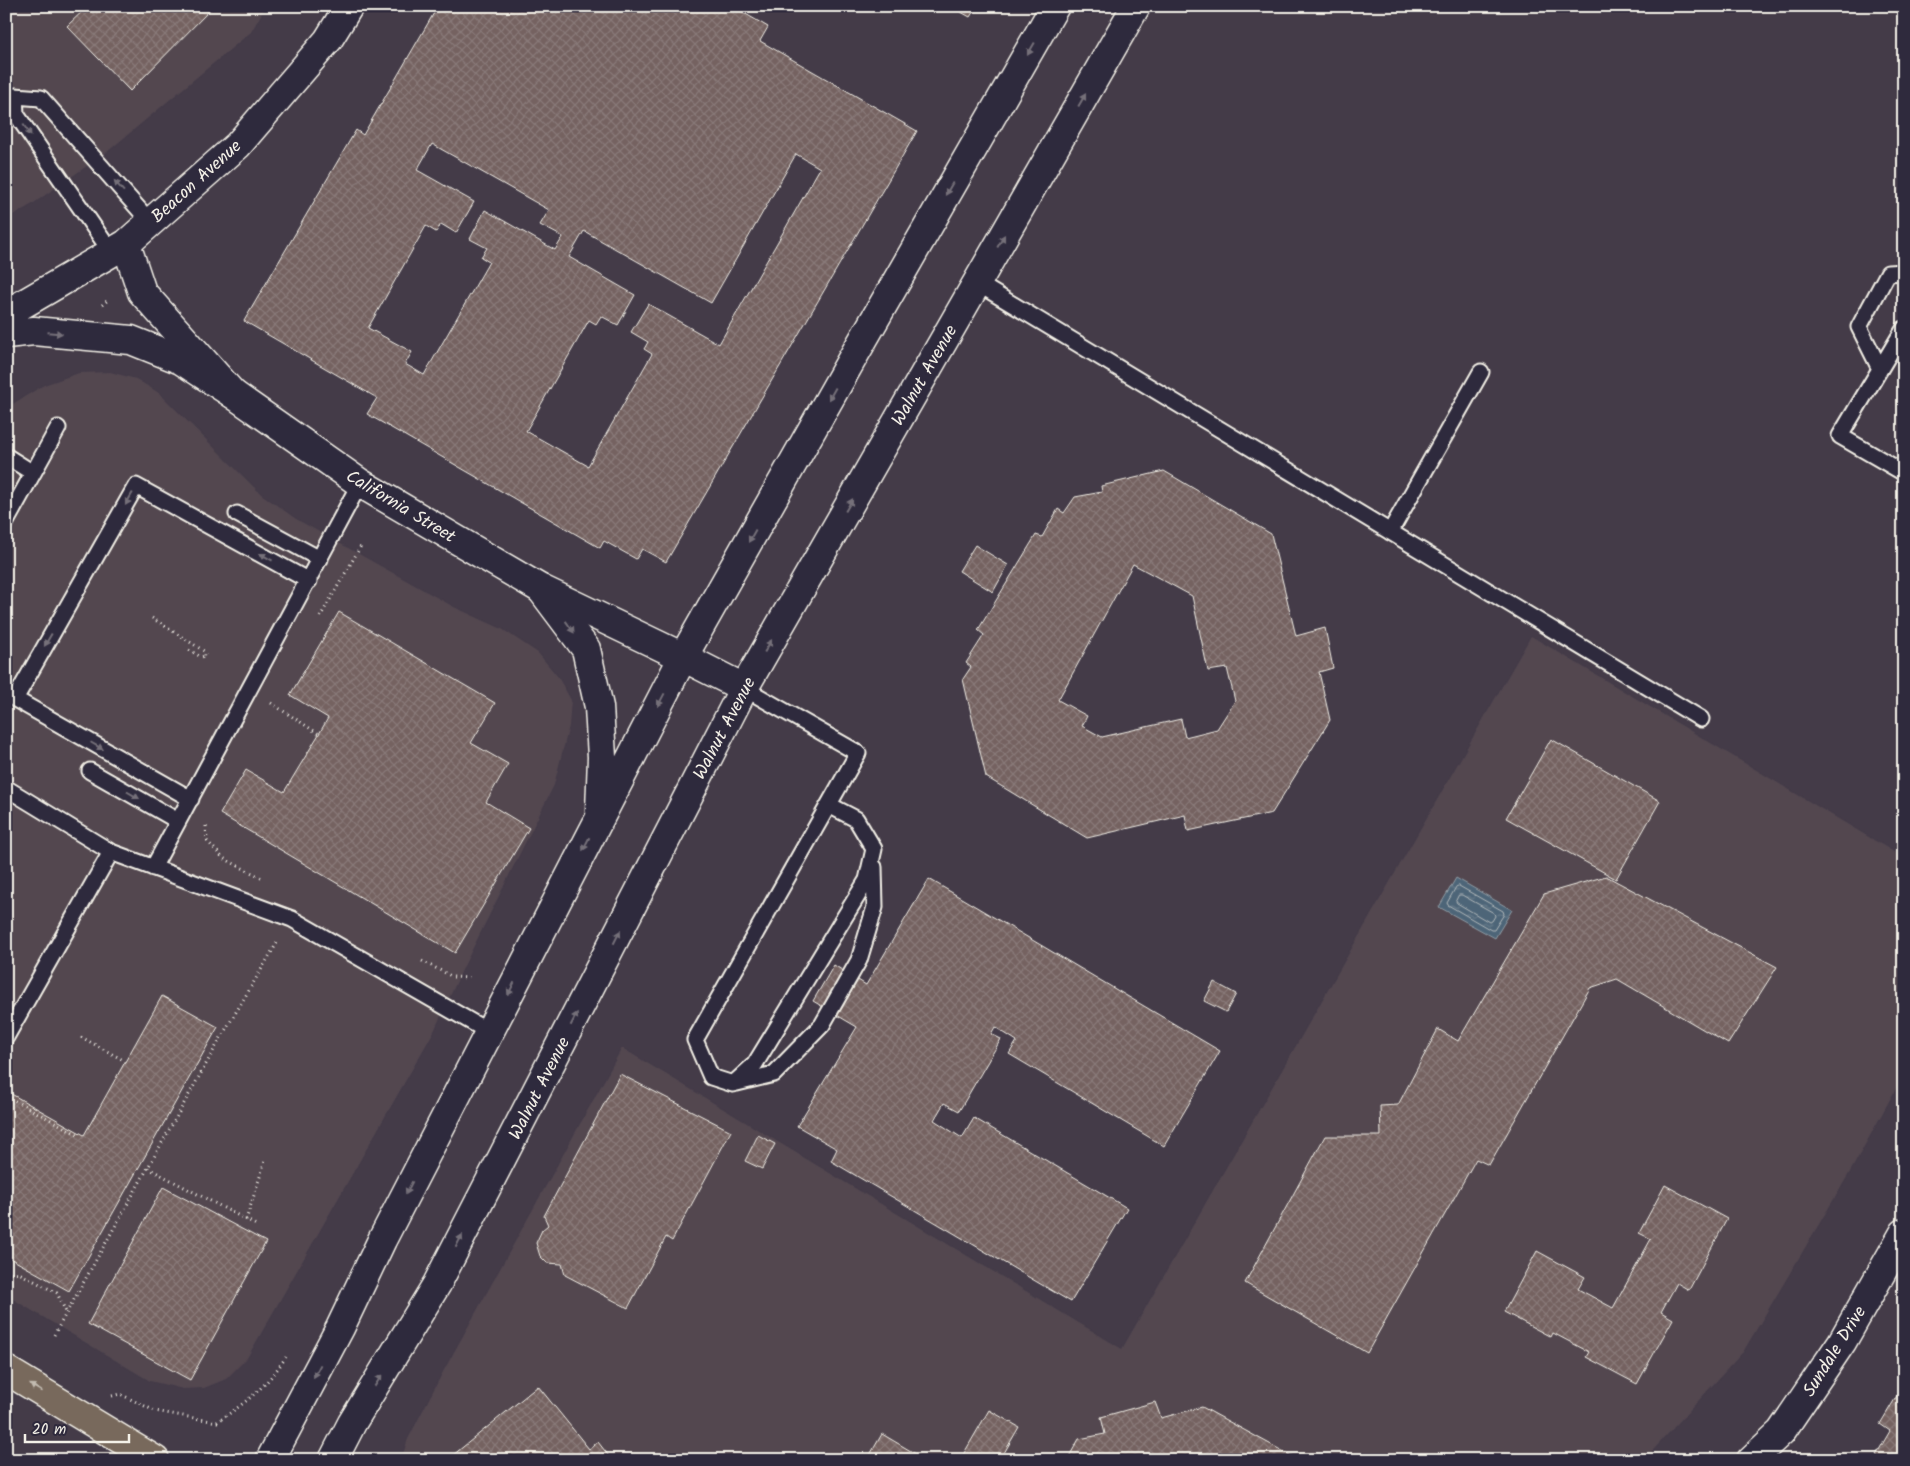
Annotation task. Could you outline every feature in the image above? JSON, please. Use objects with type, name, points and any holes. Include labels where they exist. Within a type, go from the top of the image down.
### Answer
[{"type":"main road","name":"Beacon Avenue","points":[[6,314],[118,248],[151,223],[238,145],[328,40],[349,6]]},
{"type":"main road","points":[[270,1460],[340,1328],[382,1240],[683,657],[1055,6]]},
{"type":"main road","name":"Walnut Avenue","points":[[333,1460],[352,1423],[437,1284],[744,688],[1136,6]]},
{"type":"main road","name":"California Street","points":[[118,248],[142,292],[233,394],[360,483],[541,589],[744,688]]},
{"type":"main road","points":[[6,334],[34,331],[131,340],[181,360],[233,394]]},
{"type":"main road","points":[[541,589],[586,649],[599,707],[602,757],[599,818]]},
{"type":"main road","name":"Sundale Drive","points":[[1751,1460],[1781,1432],[1842,1342],[1904,1233]]},
{"type":"main road","points":[[6,1370],[155,1460]]},
{"type":"lane","points":[[118,248],[16,114],[11,90],[41,98],[151,223]]},
{"type":"lane","points":[[1880,369],[1859,327],[1888,273],[1904,272]]},
{"type":"lane","points":[[977,283],[1701,719]]},
{"type":"lane","points":[[1904,329],[1840,436],[1904,473]]},
{"type":"lane","points":[[1390,532],[1481,372]]},
{"type":"lane","points":[[6,522],[58,428]]},
{"type":"lane","points":[[6,456],[33,473]]},
{"type":"lane","points":[[153,868],[360,483]]},
{"type":"lane","points":[[191,799],[15,699],[136,486],[309,581]]},
{"type":"lane","points":[[237,514],[320,559]]},
{"type":"lane","points":[[744,688],[858,752],[695,1040],[711,1077],[733,1084],[774,1074],[822,1025],[859,960],[875,907],[874,849],[856,819],[829,805]]},
{"type":"lane","points":[[90,771],[178,822]]},
{"type":"lane","points":[[6,788],[111,852],[292,919],[489,1032]]},
{"type":"lane","points":[[733,1084],[756,1064],[867,880],[874,849]]},
{"type":"lane","points":[[6,1037],[111,852]]},
{"type":"path","points":[[319,619],[362,544]]},
{"type":"path","points":[[152,618],[204,652],[205,656],[201,657],[189,650]]},
{"type":"path","points":[[266,712],[276,695]]},
{"type":"path","points":[[271,703],[319,734]]},
{"type":"path","points":[[206,822],[207,841],[223,858],[272,883]]},
{"type":"path","points":[[54,1335],[223,1034],[277,943]]},
{"type":"path","points":[[418,959],[453,977],[470,978]]},
{"type":"path","points":[[81,1037],[126,1061]]},
{"type":"path","points":[[6,1096],[79,1135]]},
{"type":"path","points":[[246,1220],[265,1161]]},
{"type":"path","points":[[148,1168],[258,1226]]},
{"type":"path","points":[[6,1272],[18,1273],[57,1293],[66,1312]]},
{"type":"path","points":[[66,1406],[120,1394],[155,1411],[217,1422],[258,1393],[288,1354]]},
{"type":"shaded area","points":[[6,6],[266,6],[251,32],[107,152],[31,205],[6,219]]},
{"type":"shaded area","points":[[110,372],[136,379],[159,393],[261,494],[296,519],[454,607],[502,629],[538,653],[558,677],[571,700],[569,726],[554,785],[463,968],[434,1031],[247,1358],[226,1379],[204,1388],[183,1389],[150,1381],[6,1295],[6,408],[44,385],[79,373]]},
{"type":"shaded area","points":[[1531,636],[1904,858],[1904,1074],[1850,1172],[1743,1352],[1644,1460],[401,1460],[408,1439],[443,1372],[622,1048],[1122,1349]]},
{"type":"water","points":[[1456,878],[1512,910],[1495,938],[1439,907]]},
{"type":"building","points":[[88,6],[214,6],[130,91],[67,26]]},
{"type":"building","points":[[438,6],[732,6],[768,27],[760,41],[917,131],[666,562],[642,549],[636,559],[604,541],[600,548],[367,414],[377,398],[244,321],[356,130],[363,135]],"holes":[[[432,144],[549,210],[540,225],[563,237],[555,250],[485,210],[470,239],[487,248],[481,257],[489,262],[424,375],[405,364],[412,352],[368,328],[426,226],[436,232],[441,224],[456,233],[474,202],[417,170]],[[796,154],[820,168],[719,344],[648,304],[631,332],[648,342],[644,349],[652,354],[588,466],[526,431],[589,320],[596,324],[601,316],[618,325],[635,295],[569,257],[584,231],[711,303]]]},
{"type":"building","points":[[937,6],[950,6],[946,11]]},
{"type":"building","points":[[950,6],[977,6],[970,17]]},
{"type":"building","points":[[1164,471],[1271,534],[1296,636],[1325,628],[1333,668],[1319,672],[1330,720],[1272,813],[1188,831],[1185,815],[1087,838],[986,777],[963,679],[971,667],[966,663],[984,635],[978,630],[1036,535],[1042,537],[1058,509],[1064,513],[1075,497],[1102,492],[1101,486]],"holes":[[[1133,564],[1192,596],[1208,671],[1227,668],[1235,701],[1217,729],[1185,737],[1181,719],[1102,737],[1082,726],[1087,716],[1058,700]]]},
{"type":"building","points":[[975,545],[1008,565],[993,592],[959,571]]},
{"type":"building","points":[[339,612],[495,703],[471,743],[508,764],[486,802],[529,828],[455,953],[220,814],[246,770],[284,792],[319,734],[328,718],[290,695]]},
{"type":"building","points":[[1551,739],[1660,801],[1616,879],[1506,818]]},
{"type":"building","points":[[1606,876],[1777,967],[1728,1044],[1617,979],[1590,988],[1489,1165],[1476,1159],[1367,1353],[1245,1283],[1325,1136],[1381,1136],[1380,1106],[1398,1105],[1438,1029],[1458,1041],[1544,894]]},
{"type":"building","points":[[929,879],[1220,1051],[1164,1146],[1009,1054],[1017,1041],[995,1027],[991,1034],[1001,1039],[959,1111],[944,1103],[934,1120],[962,1138],[974,1118],[1127,1208],[1071,1302],[831,1161],[837,1149],[797,1126],[857,1027],[813,1001],[834,965],[866,985]]},
{"type":"building","points":[[1214,982],[1236,994],[1226,1012],[1204,1001]]},
{"type":"building","points":[[162,996],[218,1027],[69,1291],[6,1256],[6,1091],[84,1135]]},
{"type":"building","points":[[620,1074],[731,1131],[672,1241],[666,1237],[628,1308],[565,1275],[562,1264],[547,1263],[540,1256],[536,1243],[542,1230],[548,1225],[544,1216]]},
{"type":"building","points":[[758,1135],[775,1144],[762,1169],[745,1161]]},
{"type":"building","points":[[1665,1185],[1727,1219],[1689,1290],[1677,1283],[1661,1312],[1673,1319],[1637,1384],[1586,1357],[1589,1352],[1553,1333],[1551,1337],[1504,1312],[1537,1251],[1585,1277],[1578,1289],[1613,1308],[1651,1239],[1639,1233]]},
{"type":"building","points":[[163,1187],[266,1242],[190,1380],[88,1324]]},
{"type":"building","points":[[1904,1384],[1904,1460],[1884,1460],[1876,1455],[1890,1431],[1880,1424]]},
{"type":"building","points":[[538,1386],[589,1449],[598,1442],[612,1460],[447,1460]]},
{"type":"building","points":[[1155,1402],[1161,1418],[1202,1407],[1299,1460],[1067,1460],[1079,1439],[1105,1434],[1101,1417]]},
{"type":"building","points":[[989,1410],[1019,1427],[1000,1460],[960,1460]]},
{"type":"building","points":[[882,1434],[926,1460],[867,1460]]}]
